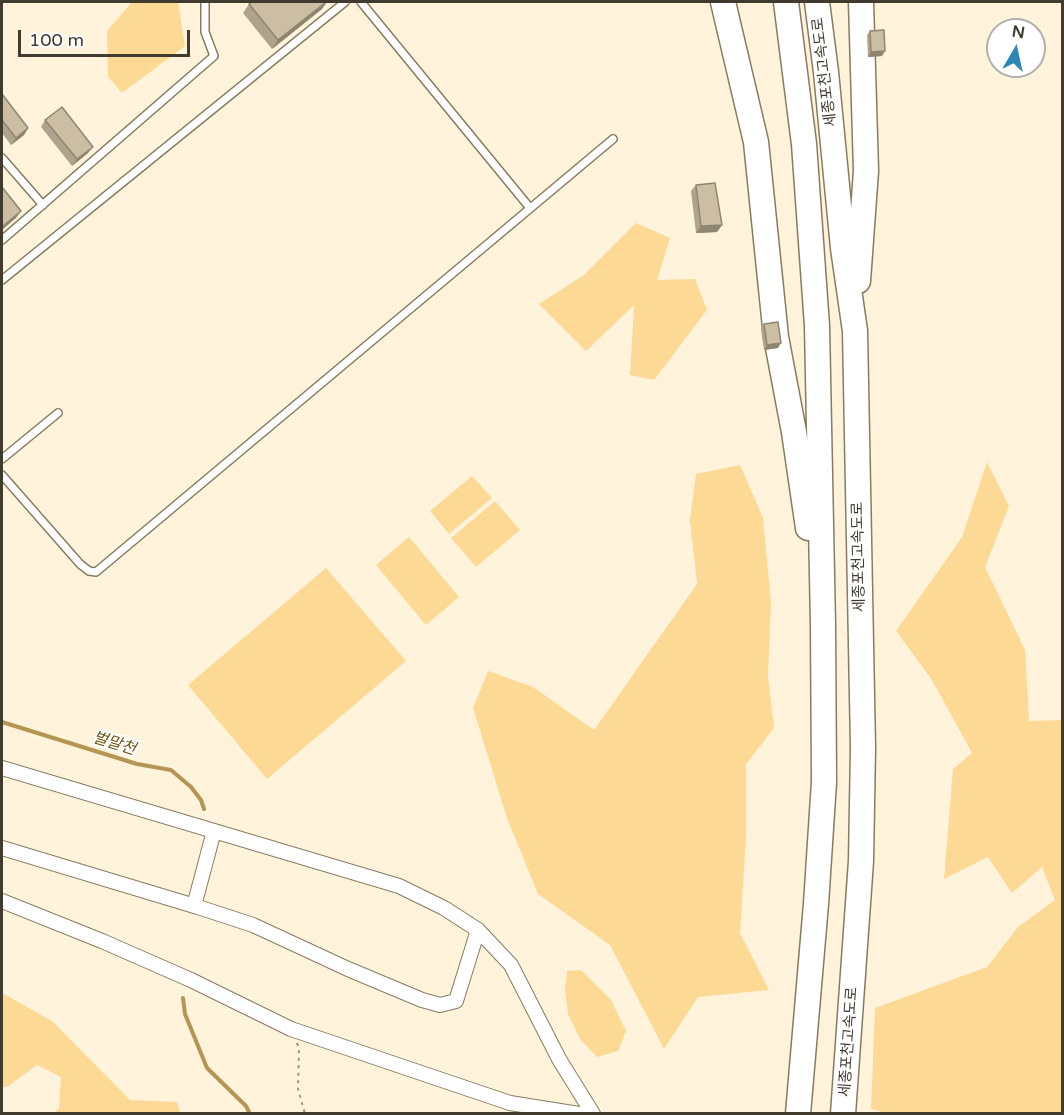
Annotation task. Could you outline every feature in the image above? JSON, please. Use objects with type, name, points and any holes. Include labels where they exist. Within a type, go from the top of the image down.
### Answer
[{"type":"highway","points":[[723,2],[756,142],[776,337],[794,432],[823,625]]},
{"type":"highway","name":"세종포천고속도로","points":[[786,2],[804,144],[817,326],[823,625],[824,782],[798,1113]]},
{"type":"highway","name":"세종포천고속도로","points":[[817,2],[843,248],[855,331],[863,759],[861,861],[843,1113]]},
{"type":"highway","points":[[855,331],[866,171],[861,2]]},
{"type":"street","points":[[2,768],[399,886],[444,908],[478,930],[511,965],[559,1059],[593,1113]]},
{"type":"street","points":[[194,906],[214,831]]},
{"type":"street","points":[[2,848],[253,925],[348,969],[422,1000],[440,1005],[456,1001],[478,930]]},
{"type":"street","points":[[2,902],[122,949],[291,1029],[510,1103],[579,1113]]},
{"type":"lane","points":[[2,240],[214,56],[205,32],[205,2]]},
{"type":"lane","points":[[2,280],[345,2]]},
{"type":"lane","points":[[361,2],[530,208]]},
{"type":"lane","points":[[2,475],[80,564],[96,573],[613,139]]},
{"type":"lane","points":[[2,158],[43,205]]},
{"type":"lane","points":[[2,459],[58,413]]},
{"type":"path","points":[[291,1029],[299,1048],[298,1089],[305,1113]]},
{"type":"shaded area","points":[[132,2],[178,2],[185,46],[122,93],[108,77],[107,31]]},
{"type":"shaded area","points":[[636,223],[670,238],[657,280],[695,279],[707,310],[654,380],[630,375],[634,305],[586,351],[539,304],[584,275]]},
{"type":"shaded area","points":[[987,462],[1009,506],[985,567],[1025,650],[1029,721],[1062,720],[1062,1113],[887,1113],[871,1109],[875,1008],[987,967],[1018,927],[1055,900],[1042,867],[1012,893],[988,857],[944,879],[953,769],[972,753],[932,680],[896,631],[962,537]]},
{"type":"shaded area","points":[[740,465],[763,518],[771,602],[768,676],[774,728],[746,764],[746,838],[740,933],[769,990],[698,997],[664,1049],[610,945],[538,894],[507,818],[473,708],[488,671],[533,687],[594,730],[697,584],[690,520],[696,474]]},
{"type":"shaded area","points":[[472,476],[492,498],[449,534],[430,511]]},
{"type":"shaded area","points":[[495,501],[520,530],[476,567],[451,538]]},
{"type":"shaded area","points":[[409,537],[459,597],[426,625],[376,565]]},
{"type":"shaded area","points":[[326,568],[406,661],[267,779],[188,685]]},
{"type":"shaded area","points":[[581,970],[611,1000],[626,1031],[618,1051],[597,1057],[580,1039],[568,1014],[565,990],[567,971]]},
{"type":"shaded area","points":[[2,993],[52,1021],[130,1100],[177,1102],[180,1113],[54,1113],[59,1108],[61,1077],[37,1065],[7,1087],[2,1087]]},
{"type":"building","points":[[252,2],[326,2],[278,40],[249,4]]},
{"type":"building","points":[[884,30],[885,51],[871,52],[870,31]]},
{"type":"building","points":[[2,94],[28,128],[16,138],[2,120]]},
{"type":"building","points":[[62,107],[93,147],[77,159],[45,120]]},
{"type":"building","points":[[715,183],[722,225],[701,226],[696,185]]},
{"type":"building","points":[[2,187],[21,211],[2,227]]},
{"type":"building","points":[[778,322],[781,343],[767,345],[764,324]]},
{"type":"waterway","name":"벌말천","points":[[2,722],[137,764],[171,770],[191,787],[201,800],[204,809]]},
{"type":"waterway","name":"벌말천","points":[[183,998],[185,1014],[207,1068],[246,1106],[250,1114]]}]
